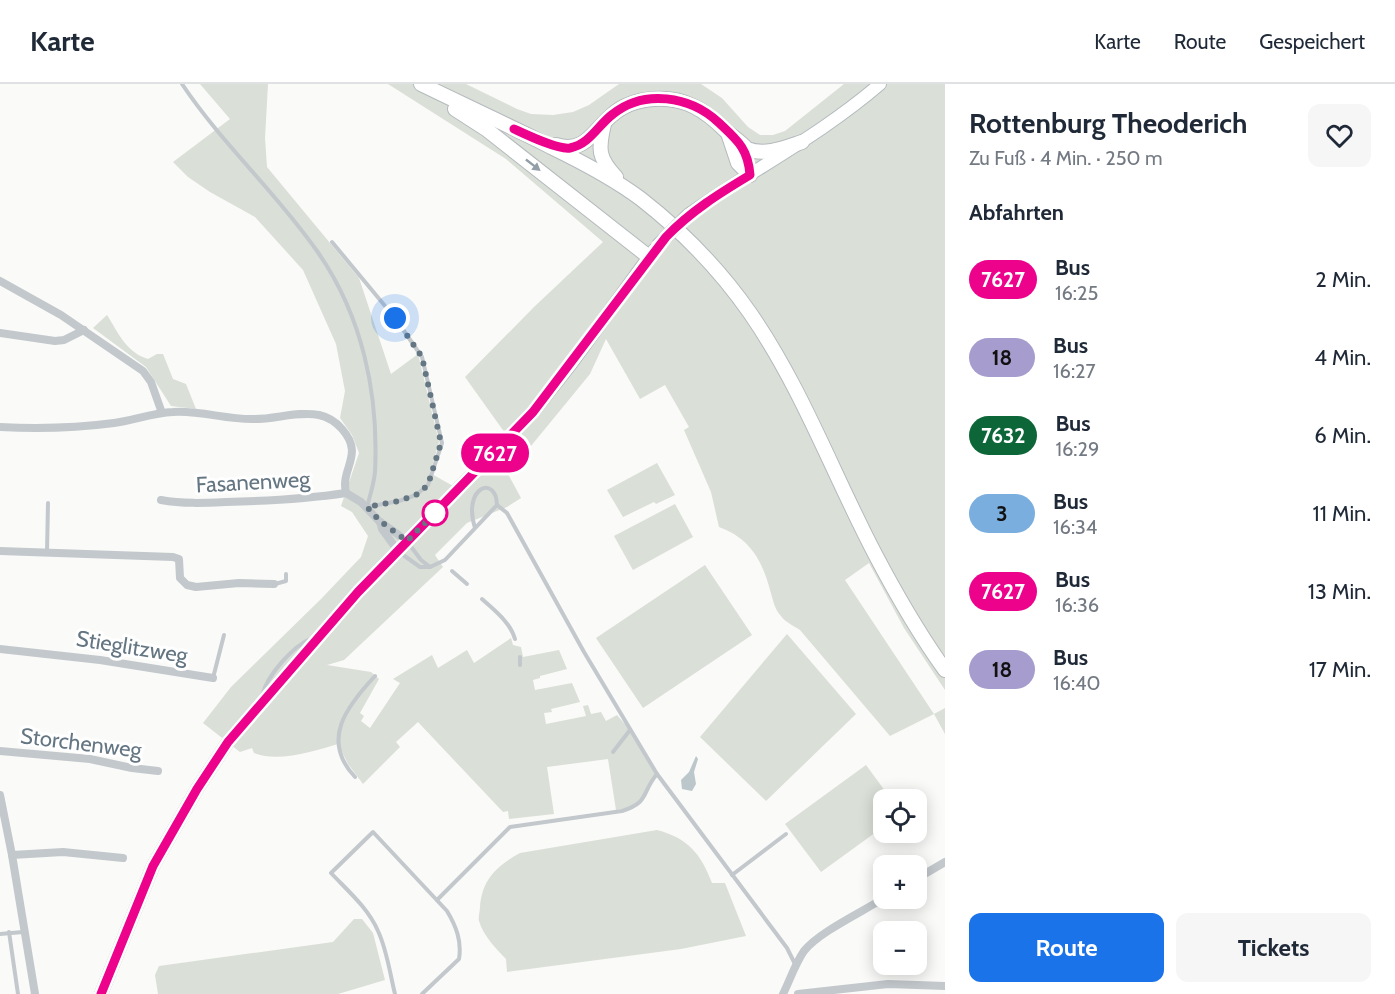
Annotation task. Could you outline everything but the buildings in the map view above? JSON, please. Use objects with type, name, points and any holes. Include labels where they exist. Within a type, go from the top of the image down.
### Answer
[{"type":"main road","points":[[415,84],[486,129],[653,252]]},
{"type":"main road","points":[[421,84],[534,138],[624,186]]},
{"type":"main road","points":[[534,138],[568,149],[584,143],[621,108],[639,101],[669,99],[680,100],[704,111],[747,149],[765,152],[802,142]]},
{"type":"main road","points":[[604,122],[599,144],[605,165],[624,186],[665,219],[701,253],[751,314],[802,401],[875,554],[925,642],[945,670]]},
{"type":"main road","points":[[733,136],[738,163],[750,175]]},
{"type":"main road","points":[[584,143],[581,153],[584,164]]},
{"type":"street","points":[[101,994],[153,866],[207,772],[240,726],[318,635],[533,412],[653,252],[688,215],[853,108],[880,84]]},
{"type":"street","points":[[0,281],[84,330],[143,371],[152,382],[162,413]]},
{"type":"street","points":[[0,333],[64,340],[84,330]]},
{"type":"street","points":[[0,427],[81,428],[177,412],[220,418],[254,419],[302,414],[319,415],[332,420],[342,428],[350,441],[353,451],[344,485],[346,493],[367,507],[380,521],[407,541]]},
{"type":"street","name":"Fasanenweg","points":[[161,500],[179,503],[242,502],[309,499],[346,493]]},
{"type":"street","points":[[380,521],[382,529],[398,551]]},
{"type":"street","points":[[0,550],[173,557],[179,559],[180,578],[187,585],[196,587],[239,583],[274,584]]},
{"type":"street","name":"Stieglitzweg","points":[[0,649],[100,660],[213,678]]},
{"type":"street","name":"Storchenweg","points":[[0,751],[90,759],[158,771]]},
{"type":"street","points":[[0,800],[12,855],[35,994]]},
{"type":"street","points":[[12,855],[63,852],[123,858]]},
{"type":"street","points":[[927,873],[945,862]]},
{"type":"street","points":[[783,994],[805,950],[817,939],[873,905]]},
{"type":"street","points":[[798,994],[888,984],[945,986]]},
{"type":"lane","points":[[182,84],[219,135],[317,250],[340,288],[360,335],[373,401],[375,473],[367,507],[399,501],[416,495],[428,485],[441,443],[422,357],[395,318],[332,242]]},
{"type":"lane","points":[[398,551],[420,567],[430,567],[445,560],[497,505],[497,496],[492,490],[481,489],[476,492],[471,509],[475,528]]},
{"type":"lane","points":[[47,552],[48,503]]},
{"type":"lane","points":[[497,505],[507,513],[584,652],[657,774],[787,948],[796,965]]},
{"type":"lane","points":[[407,541],[421,560],[430,567]]},
{"type":"lane","points":[[452,571],[467,584]]},
{"type":"lane","points":[[274,584],[286,581],[286,574]]},
{"type":"lane","points":[[482,599],[500,615],[513,631],[515,639]]},
{"type":"lane","name":"Stieglitzweg","points":[[213,678],[224,635]]},
{"type":"lane","points":[[520,657],[520,665]]},
{"type":"lane","points":[[355,777],[348,770],[338,748],[340,730],[350,704],[375,676]]},
{"type":"lane","points":[[613,752],[630,730]]},
{"type":"lane","points":[[437,900],[510,826],[622,811],[635,807],[642,802],[649,783],[657,774]]},
{"type":"lane","points":[[395,994],[378,931],[368,913],[331,873],[373,832],[437,900],[454,922],[460,941],[459,959],[422,994]]},
{"type":"lane","points":[[732,874],[786,834]]},
{"type":"lane","points":[[9,932],[18,994]]},
{"type":"lane","points":[[0,934],[23,932]]},
{"type":"shaded area","points":[[200,84],[268,84],[265,138],[267,167],[359,278],[391,374],[418,354],[439,442],[430,473],[453,486],[505,433],[465,377],[603,242],[506,159],[388,84],[466,84],[531,114],[553,115],[573,112],[589,105],[619,84],[701,84],[722,98],[748,127],[760,135],[773,135],[785,131],[844,84],[945,84],[945,690],[904,628],[869,563],[845,580],[934,714],[890,736],[800,630],[783,618],[775,607],[767,579],[753,551],[738,537],[719,527],[711,492],[684,430],[689,427],[665,385],[640,399],[606,339],[590,374],[508,474],[521,498],[507,507],[467,523],[435,555],[443,567],[344,660],[327,665],[371,672],[379,679],[360,713],[364,716],[361,721],[370,728],[400,683],[393,679],[432,655],[438,668],[467,650],[474,663],[511,638],[513,645],[521,647],[523,657],[559,650],[567,669],[533,680],[535,690],[572,683],[580,702],[544,713],[546,724],[586,716],[583,706],[588,705],[591,714],[601,712],[606,721],[617,715],[630,730],[657,774],[646,794],[635,807],[616,810],[608,759],[547,767],[554,814],[509,819],[508,811],[503,812],[418,722],[396,742],[400,747],[363,784],[348,764],[338,744],[296,755],[264,756],[254,753],[252,748],[240,752],[203,723],[231,687],[361,557],[368,536],[352,512],[341,506],[359,453],[352,435],[340,418],[345,391],[336,344],[303,270],[255,217],[210,192],[188,177],[173,162],[230,119]]},
{"type":"shaded area","points":[[107,315],[124,342],[134,352],[148,359],[157,354],[163,354],[173,379],[186,384],[196,409],[171,406],[146,367],[93,328]]},
{"type":"shaded area","points":[[657,463],[675,495],[623,517],[607,490]]},
{"type":"shaded area","points":[[675,504],[693,537],[633,570],[614,536]]},
{"type":"shaded area","points":[[705,565],[752,635],[643,708],[596,638]]},
{"type":"shaded area","points":[[787,634],[856,714],[766,801],[700,737]]},
{"type":"shaded area","points":[[945,708],[945,734],[934,714]]},
{"type":"shaded area","points":[[696,756],[698,759],[694,772],[696,784],[692,791],[682,789],[681,780],[689,772]]},
{"type":"shaded area","points":[[866,765],[884,789],[873,789],[873,834],[821,872],[785,824]]},
{"type":"shaded area","points":[[657,830],[668,833],[692,849],[703,864],[712,883],[725,883],[746,936],[681,949],[507,972],[506,959],[487,937],[479,919],[481,897],[487,881],[497,869],[520,853]]},
{"type":"shaded area","points":[[354,919],[362,919],[373,933],[385,980],[338,994],[158,994],[155,975],[159,966],[333,942]]},
{"type":"bus line","name":"7627","points":[[101,994],[153,866],[207,772],[240,726],[358,592],[533,412],[657,246],[688,215],[750,175],[749,158],[738,140],[712,116],[680,100],[646,100],[621,108],[612,114],[584,143],[568,149],[514,129]]},
{"type":"route","points":[[395,318],[422,357],[441,443],[428,485],[416,495],[367,507],[380,521],[407,541],[435,513]]}]
